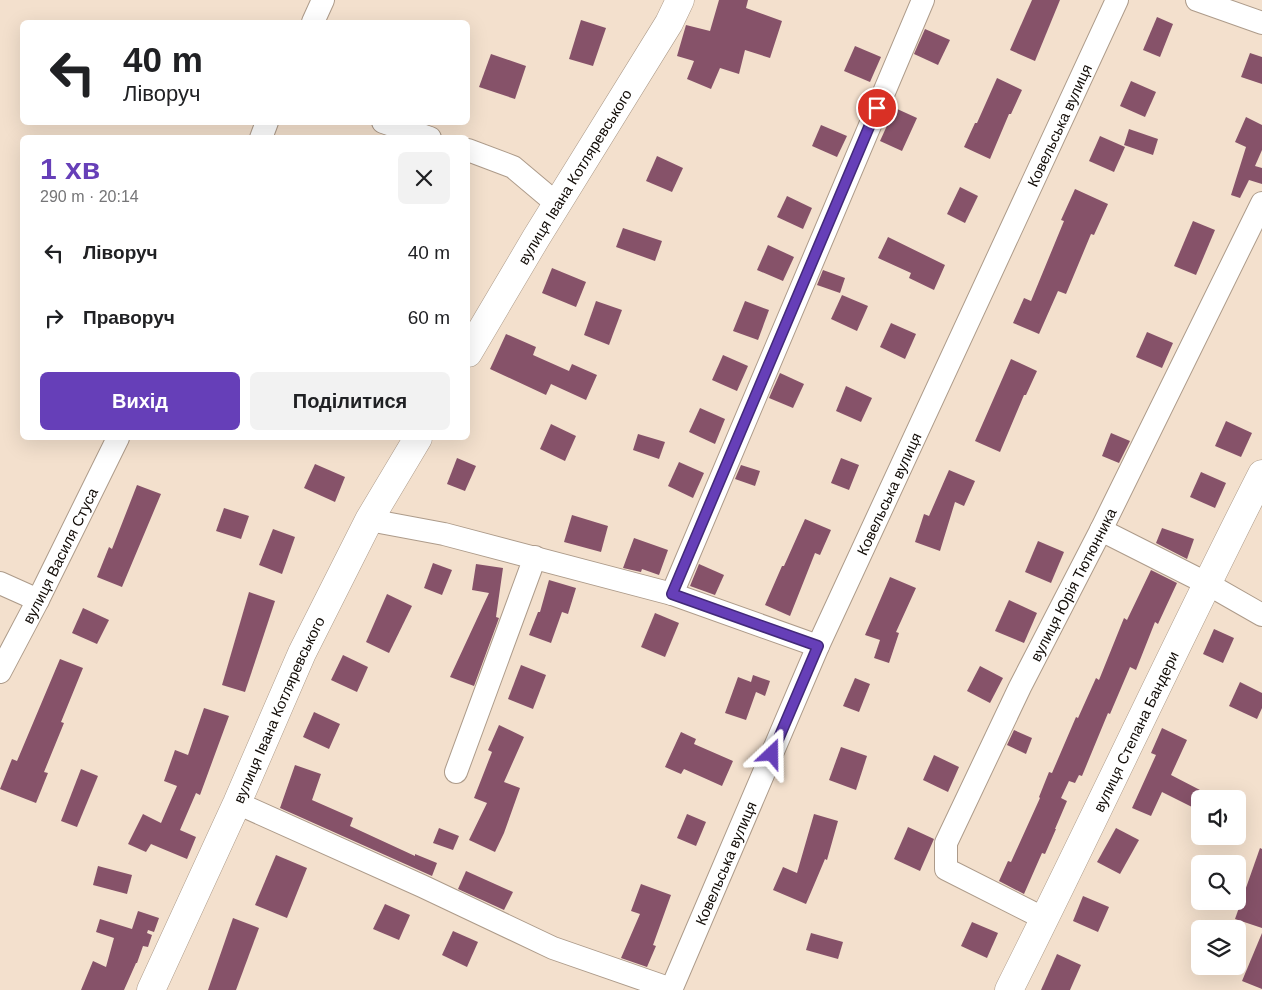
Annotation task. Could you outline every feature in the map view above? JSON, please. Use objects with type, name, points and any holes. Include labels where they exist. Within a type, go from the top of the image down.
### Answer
[{"type":"street","points":[[314,20],[323,0]]},
{"type":"street","name":"вулиця Івана Котляревського","points":[[470,350],[669,23],[680,0]]},
{"type":"street","points":[[672,594],[922,0]]},
{"type":"street","name":"Ковельська вулиця","points":[[671,989],[818,646],[1117,0]]},
{"type":"street","points":[[1197,0],[1262,23]]},
{"type":"street","points":[[392,125],[421,135]]},
{"type":"street","points":[[470,151],[513,167],[557,204]]},
{"type":"street","name":"вулиця Юрія Тютюнника","points":[[1045,918],[946,869],[946,844],[1020,686],[1101,530],[1262,203]]},
{"type":"street","name":"вулиця Василя Стуса","points":[[0,672],[38,600],[117,440]]},
{"type":"street","name":"вулиця Івана Котляревського","points":[[151,990],[237,803],[302,653],[369,520],[417,440]]},
{"type":"street","name":"вулиця Степана Бандери","points":[[1009,990],[1206,583],[1262,474]]},
{"type":"street","points":[[369,520],[444,534],[672,594],[818,646]]},
{"type":"street","points":[[1101,530],[1206,583],[1262,615]]},
{"type":"street","points":[[456,772],[535,557]]},
{"type":"street","points":[[0,582],[38,600]]},
{"type":"street","points":[[237,803],[422,886],[553,948],[671,989]]},
{"type":"building","points":[[719,0],[748,0],[746,8],[782,21],[770,58],[745,50],[739,74],[720,68],[711,89],[687,79],[694,61],[677,56],[686,25],[710,31]]},
{"type":"building","points":[[1032,0],[1060,0],[1035,61],[1010,50]]},
{"type":"building","points":[[1157,17],[1173,24],[1160,57],[1143,50]]},
{"type":"building","points":[[581,20],[606,28],[593,66],[569,59]]},
{"type":"building","points":[[925,29],[950,40],[938,65],[914,54]]},
{"type":"building","points":[[855,46],[881,57],[870,82],[844,71]]},
{"type":"building","points":[[1250,53],[1262,57],[1262,84],[1241,77]]},
{"type":"building","points":[[491,54],[526,66],[515,99],[479,87]]},
{"type":"building","points":[[997,78],[1022,90],[1011,114],[1009,114],[990,159],[964,147]]},
{"type":"building","points":[[1131,81],[1156,92],[1145,117],[1120,106]]},
{"type":"building","points":[[895,108],[917,118],[902,151],[880,141]]},
{"type":"building","points":[[1246,117],[1262,125],[1262,150],[1255,166],[1262,168],[1262,184],[1249,180],[1240,198],[1231,195],[1246,147],[1235,142]]},
{"type":"building","points":[[821,125],[847,136],[837,157],[812,146]]},
{"type":"building","points":[[1129,129],[1158,139],[1153,155],[1124,145]]},
{"type":"building","points":[[1100,136],[1125,147],[1114,172],[1089,161]]},
{"type":"building","points":[[657,156],[683,168],[672,192],[646,181]]},
{"type":"building","points":[[960,187],[978,196],[965,223],[947,214]]},
{"type":"building","points":[[1075,189],[1108,204],[1094,235],[1091,234],[1066,294],[1058,291],[1039,334],[1013,323],[1024,298],[1031,301],[1064,221],[1061,220]]},
{"type":"building","points":[[787,196],[812,208],[803,229],[777,217]]},
{"type":"building","points":[[1193,221],[1215,230],[1196,275],[1174,266]]},
{"type":"building","points":[[623,228],[662,241],[655,261],[616,247]]},
{"type":"building","points":[[888,237],[945,265],[934,290],[909,278],[911,273],[878,258]]},
{"type":"building","points":[[768,245],[794,257],[783,281],[757,270]]},
{"type":"building","points":[[552,268],[586,282],[576,307],[542,293]]},
{"type":"building","points":[[823,270],[845,278],[840,293],[817,285]]},
{"type":"building","points":[[842,295],[868,306],[857,331],[831,319]]},
{"type":"building","points":[[596,301],[622,310],[609,345],[584,335]]},
{"type":"building","points":[[745,301],[769,310],[758,340],[733,331]]},
{"type":"building","points":[[891,323],[916,334],[905,359],[880,347]]},
{"type":"building","points":[[1147,332],[1173,343],[1162,368],[1136,357]]},
{"type":"building","points":[[506,334],[536,347],[533,355],[569,371],[572,364],[597,375],[586,400],[551,384],[546,395],[490,369]]},
{"type":"building","points":[[723,355],[748,366],[737,391],[712,380]]},
{"type":"building","points":[[1011,359],[1037,371],[1026,395],[1024,395],[1000,452],[975,441]]},
{"type":"building","points":[[780,373],[804,384],[793,408],[769,398]]},
{"type":"building","points":[[846,386],[872,398],[861,422],[836,411]]},
{"type":"building","points":[[700,408],[725,419],[715,444],[689,432]]},
{"type":"building","points":[[1226,421],[1252,433],[1241,457],[1215,446]]},
{"type":"building","points":[[551,424],[576,436],[565,461],[540,449]]},
{"type":"building","points":[[1111,433],[1130,441],[1119,463],[1102,456]]},
{"type":"building","points":[[638,434],[665,442],[659,459],[633,450]]},
{"type":"building","points":[[457,458],[476,466],[465,491],[447,484]]},
{"type":"building","points":[[841,458],[859,465],[849,490],[831,483]]},
{"type":"building","points":[[679,462],[704,473],[693,498],[668,486]]},
{"type":"building","points":[[315,464],[345,477],[335,502],[304,488]]},
{"type":"building","points":[[741,465],[760,471],[755,486],[735,479]]},
{"type":"building","points":[[949,470],[975,481],[964,506],[955,502],[940,551],[915,542],[924,514],[929,516]]},
{"type":"building","points":[[1201,472],[1226,483],[1215,508],[1190,497]]},
{"type":"building","points":[[137,485],[161,494],[122,587],[97,577],[109,547],[112,549]]},
{"type":"building","points":[[224,508],[249,516],[241,539],[216,531]]},
{"type":"building","points":[[572,515],[608,526],[601,552],[564,542]]},
{"type":"building","points":[[805,519],[831,530],[820,555],[815,553],[790,616],[765,605]]},
{"type":"building","points":[[1162,528],[1194,539],[1187,559],[1156,543]]},
{"type":"building","points":[[273,529],[295,537],[282,574],[259,565]]},
{"type":"building","points":[[634,538],[668,550],[659,575],[642,569],[641,572],[623,568]]},
{"type":"building","points":[[1038,541],[1064,552],[1051,583],[1025,572]]},
{"type":"building","points":[[433,563],[452,570],[442,595],[424,588]]},
{"type":"building","points":[[476,564],[503,568],[496,617],[499,618],[474,686],[450,677],[489,593],[472,590]]},
{"type":"building","points":[[699,564],[724,575],[715,595],[690,586]]},
{"type":"building","points":[[1151,570],[1177,583],[1158,624],[1155,622],[1136,670],[1130,667],[1110,714],[1108,713],[1082,776],[1079,775],[1075,783],[1069,781],[1061,798],[1067,801],[1056,829],[1045,854],[1042,853],[1024,894],[999,881],[1008,861],[1011,862],[1040,798],[1049,772],[1052,773],[1076,717],[1078,718],[1096,678],[1099,680],[1124,618],[1127,620]]},
{"type":"building","points":[[890,577],[916,588],[896,632],[899,633],[889,663],[874,658],[880,640],[865,635]]},
{"type":"building","points":[[549,580],[576,588],[568,614],[562,612],[551,643],[529,635],[538,612],[540,612]]},
{"type":"building","points":[[249,592],[275,601],[245,692],[222,685]]},
{"type":"building","points":[[387,594],[412,606],[389,653],[366,642]]},
{"type":"building","points":[[1009,600],[1037,613],[1024,643],[995,631]]},
{"type":"building","points":[[83,608],[109,620],[97,644],[72,633]]},
{"type":"building","points":[[655,613],[679,623],[665,657],[641,647]]},
{"type":"building","points":[[1214,629],[1234,638],[1223,663],[1203,654]]},
{"type":"building","points":[[343,655],[368,667],[357,692],[331,680]]},
{"type":"building","points":[[60,659],[83,668],[61,722],[64,723],[44,772],[48,773],[36,803],[0,789],[12,759],[17,761]]},
{"type":"building","points":[[521,665],[546,675],[533,709],[508,699]]},
{"type":"building","points":[[980,666],[1003,678],[990,703],[967,691]]},
{"type":"building","points":[[753,675],[770,681],[765,696],[756,692],[746,720],[725,713],[738,677],[751,682]]},
{"type":"building","points":[[855,678],[870,684],[859,712],[843,706]]},
{"type":"building","points":[[1240,682],[1262,693],[1262,708],[1257,719],[1229,706]]},
{"type":"building","points":[[204,708],[229,716],[200,795],[196,793],[180,830],[196,837],[187,859],[151,844],[146,852],[128,844],[143,814],[161,823],[177,786],[164,781],[175,750],[188,755]]},
{"type":"building","points":[[314,712],[340,724],[329,749],[303,737]]},
{"type":"building","points":[[499,725],[524,737],[504,782],[520,788],[495,852],[469,840],[487,803],[474,798],[492,752],[488,750]]},
{"type":"building","points":[[1162,728],[1187,740],[1171,775],[1200,790],[1191,790],[1191,806],[1162,792],[1151,816],[1132,808],[1156,755],[1151,753]]},
{"type":"building","points":[[1014,730],[1032,738],[1026,754],[1007,745]]},
{"type":"building","points":[[681,732],[696,739],[694,744],[733,761],[722,786],[684,769],[681,774],[665,767]]},
{"type":"building","points":[[841,747],[867,756],[856,790],[829,780]]},
{"type":"building","points":[[934,755],[959,767],[948,792],[923,780]]},
{"type":"building","points":[[295,765],[321,774],[312,800],[353,818],[350,826],[415,856],[415,854],[437,863],[432,876],[280,808]]},
{"type":"building","points":[[81,769],[98,776],[77,827],[61,821]]},
{"type":"building","points":[[687,814],[706,822],[696,846],[677,838]]},
{"type":"building","points":[[814,814],[838,821],[827,860],[825,859],[806,904],[773,890],[783,867],[797,873]]},
{"type":"building","points":[[908,827],[934,839],[920,871],[894,859]]},
{"type":"building","points":[[439,828],[459,836],[453,850],[433,843]]},
{"type":"building","points":[[1116,828],[1139,840],[1120,874],[1097,862]]},
{"type":"building","points":[[1260,848],[1262,849],[1262,928],[1246,923],[1246,920],[1235,919],[1238,910],[1246,910],[1246,888]]},
{"type":"building","points":[[276,855],[307,868],[287,918],[255,905]]},
{"type":"building","points":[[98,866],[132,875],[127,894],[93,885]]},
{"type":"building","points":[[466,871],[513,892],[504,910],[458,889]]},
{"type":"building","points":[[641,884],[671,895],[653,945],[656,946],[647,967],[621,958],[640,914],[631,911]]},
{"type":"building","points":[[1083,896],[1109,907],[1098,932],[1073,921]]},
{"type":"building","points":[[385,904],[410,915],[399,940],[373,929]]},
{"type":"building","points":[[138,911],[159,918],[154,932],[148,930],[147,933],[152,935],[148,947],[143,946],[124,990],[81,990],[93,961],[106,967],[114,938],[96,932],[100,919],[132,929]]},
{"type":"building","points":[[233,918],[259,928],[236,990],[208,990]]},
{"type":"building","points":[[972,922],[998,933],[987,958],[961,946]]},
{"type":"building","points":[[453,931],[478,942],[467,967],[442,955]]},
{"type":"building","points":[[811,933],[843,942],[838,959],[806,950]]},
{"type":"building","points":[[1262,933],[1262,989],[1242,981]]},
{"type":"building","points":[[1057,954],[1081,965],[1070,990],[1041,990]]},
{"type":"route","points":[[772,754],[818,646],[672,594],[877,108]]}]
